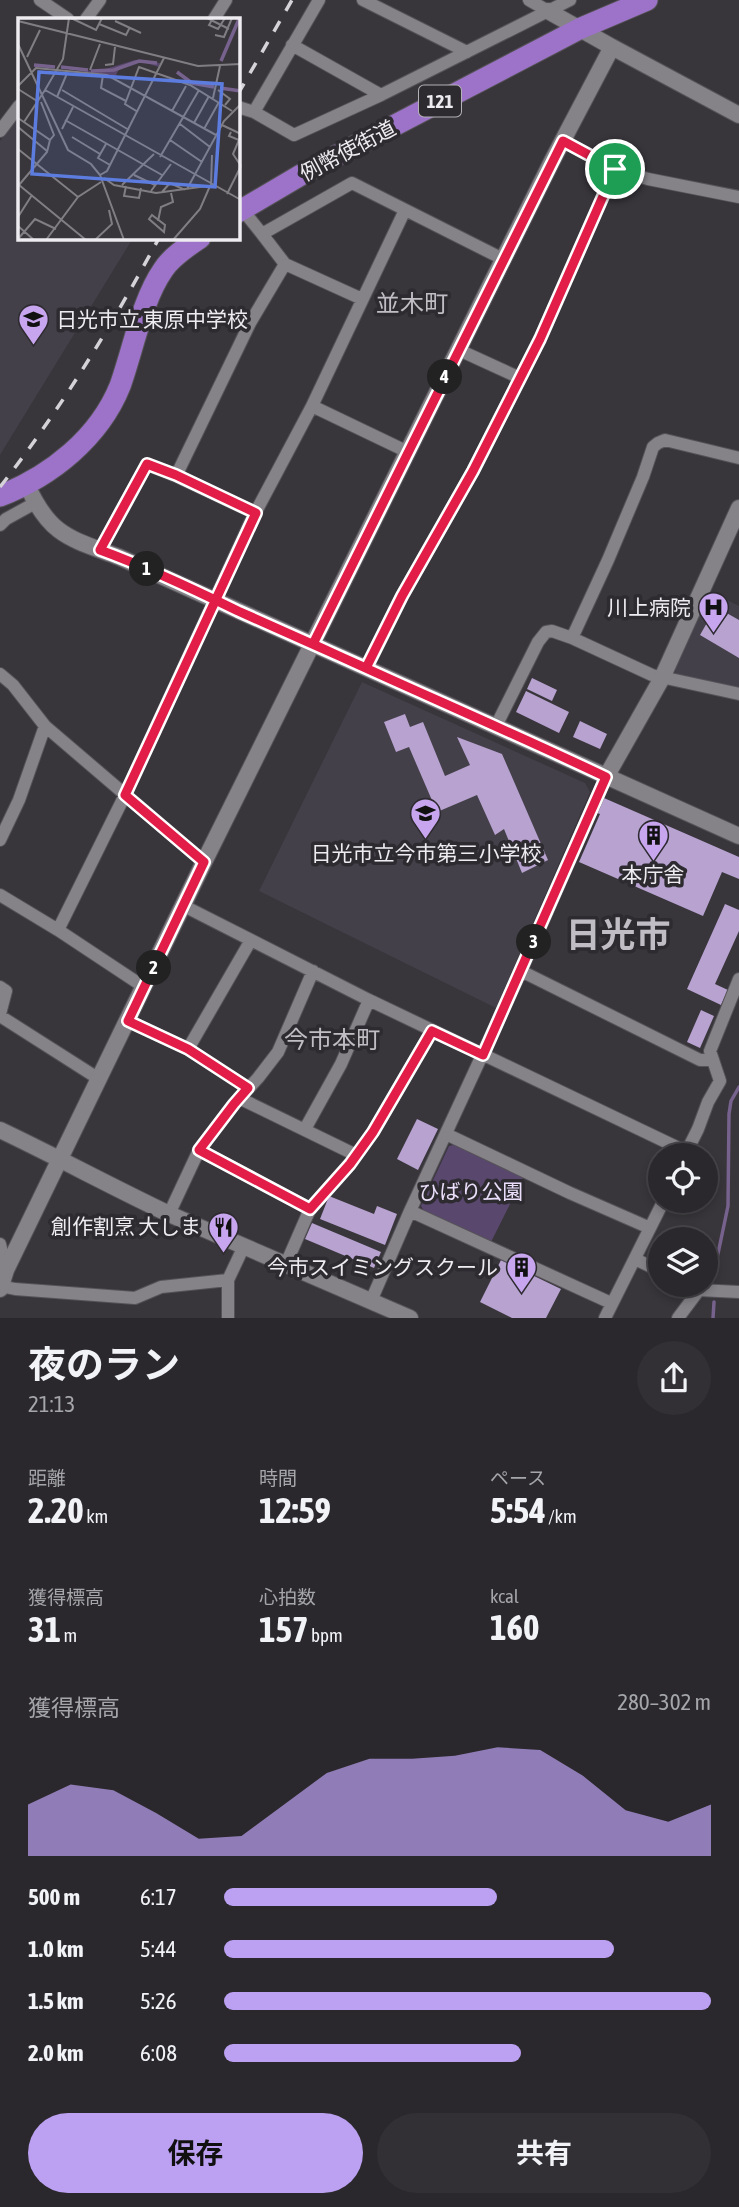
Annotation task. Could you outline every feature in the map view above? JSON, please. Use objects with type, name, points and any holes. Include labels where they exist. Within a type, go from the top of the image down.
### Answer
[{"type":"highway","name":"例幣使街道","points":[[240,211],[312,169],[579,29],[647,0]]},
{"type":"highway","points":[[0,496],[31,494],[104,418],[119,388],[152,292],[164,268],[198,240]]},
{"type":"street","points":[[40,0],[67,18]]},
{"type":"street","points":[[87,18],[100,0]]},
{"type":"street","points":[[215,18],[226,0]]},
{"type":"street","points":[[254,112],[319,0]]},
{"type":"street","points":[[363,0],[467,52]]},
{"type":"street","points":[[529,0],[739,115]]},
{"type":"street","points":[[240,108],[254,112],[294,135],[381,95],[570,0]]},
{"type":"street","points":[[292,45],[381,95]]},
{"type":"street","points":[[2,1280],[204,862],[503,259],[612,47]]},
{"type":"street","points":[[0,131],[18,107]]},
{"type":"street","points":[[563,141],[615,169],[648,179],[739,197]]},
{"type":"street","points":[[366,668],[402,596],[473,471],[520,378],[562,292],[615,169]]},
{"type":"street","points":[[262,234],[352,183],[503,259]]},
{"type":"street","points":[[58,930],[125,795],[214,599],[312,406],[405,210]]},
{"type":"street","points":[[240,211],[285,264],[362,299]]},
{"type":"street","points":[[176,475],[250,323],[285,264]]},
{"type":"street","points":[[458,350],[520,378]]},
{"type":"street","points":[[312,406],[408,452]]},
{"type":"street","points":[[572,638],[608,561],[653,447],[665,440],[739,458]]},
{"type":"street","points":[[100,550],[147,464],[256,513]]},
{"type":"street","points":[[0,525],[31,494],[48,523],[60,533],[214,599],[739,836]]},
{"type":"street","points":[[371,1301],[606,777],[662,678],[739,508]]},
{"type":"street","points":[[496,726],[538,642],[546,632],[552,631],[652,676],[739,694]]},
{"type":"street","points":[[0,674],[13,685],[45,726],[204,862]]},
{"type":"street","points":[[0,841],[19,800],[45,726]]},
{"type":"street","points":[[0,895],[144,987]]},
{"type":"street","points":[[184,906],[369,1000],[663,1143]]},
{"type":"street","points":[[188,1049],[251,940]]},
{"type":"street","points":[[169,1214],[199,1150],[278,1052],[313,971]]},
{"type":"street","points":[[521,971],[700,1060],[712,1059]]},
{"type":"street","points":[[691,1143],[720,1081],[710,1051],[739,979]]},
{"type":"street","points":[[0,987],[6,991],[0,1015],[99,1079]]},
{"type":"street","points":[[305,1129],[341,1064],[369,1000]]},
{"type":"street","points":[[128,1021],[188,1049],[244,1093],[356,1155]]},
{"type":"street","points":[[286,1264],[310,1209],[356,1155],[396,1096],[432,1031]]},
{"type":"street","points":[[0,1130],[169,1214],[410,1318]]},
{"type":"street","points":[[446,1134],[648,1227]]},
{"type":"street","points":[[199,1150],[310,1209]]},
{"type":"street","points":[[411,1211],[611,1303]]},
{"type":"street","points":[[605,1318],[648,1232]]},
{"type":"street","points":[[0,1244],[2,1280]]},
{"type":"street","points":[[228,1318],[228,1280],[244,1246]]},
{"type":"street","points":[[635,1259],[648,1265]]},
{"type":"street","points":[[2,1280],[15,1289],[135,1298],[161,1287],[228,1280]]},
{"type":"street","points":[[718,1290],[739,1292]]},
{"type":"street","points":[[678,1318],[689,1297]]},
{"type":"shaded area","name":"日光市立 東原中学校","points":[[18,116],[18,240],[132,240],[0,455],[0,141]]},
{"type":"shaded area","name":"川上病院","points":[[710,591],[739,606],[739,689],[675,674],[676,664]]},
{"type":"shaded area","name":"日光市立今市第三小学校","points":[[362,682],[585,783],[590,792],[496,1008],[259,891]]},
{"type":"green space","name":"ひばり公園","points":[[457,1144],[524,1176],[490,1244],[424,1211],[421,1206],[449,1146]]},
{"type":"building","points":[[716,607],[739,620],[739,658],[700,635]]},
{"type":"building","points":[[532,678],[557,690],[552,701],[527,689]]},
{"type":"building","points":[[526,691],[569,712],[559,733],[516,712]]},
{"type":"building","points":[[405,714],[410,727],[423,722],[445,776],[470,765],[457,737],[502,754],[548,860],[522,873],[504,829],[495,835],[477,795],[437,812],[409,747],[396,752],[384,722]]},
{"type":"building","points":[[580,721],[607,734],[600,749],[573,737]]},
{"type":"building","name":"本庁舎","points":[[604,798],[739,857],[739,879],[722,872],[703,916],[579,862]]},
{"type":"building","points":[[725,904],[739,910],[739,931],[715,984],[728,990],[721,1005],[687,989]]},
{"type":"building","points":[[701,1010],[714,1016],[700,1048],[687,1042]]},
{"type":"building","points":[[417,1119],[438,1129],[418,1170],[397,1159]]},
{"type":"building","points":[[329,1196],[374,1214],[377,1206],[397,1214],[385,1245],[320,1219]]},
{"type":"building","points":[[312,1223],[381,1252],[374,1268],[305,1239]]},
{"type":"building","name":"今市スイミングスクール","points":[[501,1260],[561,1289],[546,1318],[512,1318],[480,1302]]},
{"type":"waterway","points":[[718,1254],[728,1206],[729,1114],[731,1101],[739,1087]]},
{"type":"waterway","points":[[713,1318],[714,1302]]},
{"type":"railway","points":[[240,91],[292,0]]},
{"type":"railway","points":[[0,487],[85,366],[158,240]]},
{"type":"place","name":"日光市立 東原中学校","points":[[33,347]]},
{"type":"place","name":"川上病院","points":[[714,635]]},
{"type":"place","name":"日光市立今市第三小学校","points":[[426,841]]},
{"type":"place","name":"本庁舎","points":[[653,862]]},
{"type":"place","name":"創作割烹 大しま","points":[[224,1254]]},
{"type":"place","name":"今市スイミングスクール","points":[[521,1295]]},
{"type":"district","name":"並木町","points":[[412,304]]},
{"type":"district","name":"日光市","points":[[618,935]]},
{"type":"district","name":"今市本町","points":[[332,1040]]},
{"type":"route","points":[[615,169],[540,339],[473,471],[402,596],[366,668],[254,618],[214,599],[100,550],[147,464],[256,513],[214,599],[125,795],[204,862],[128,1021],[188,1049],[248,1088],[199,1150],[310,1209],[350,1164],[373,1132],[432,1031],[483,1055],[606,777],[496,726],[366,668],[313,644],[563,141],[615,169]]}]
